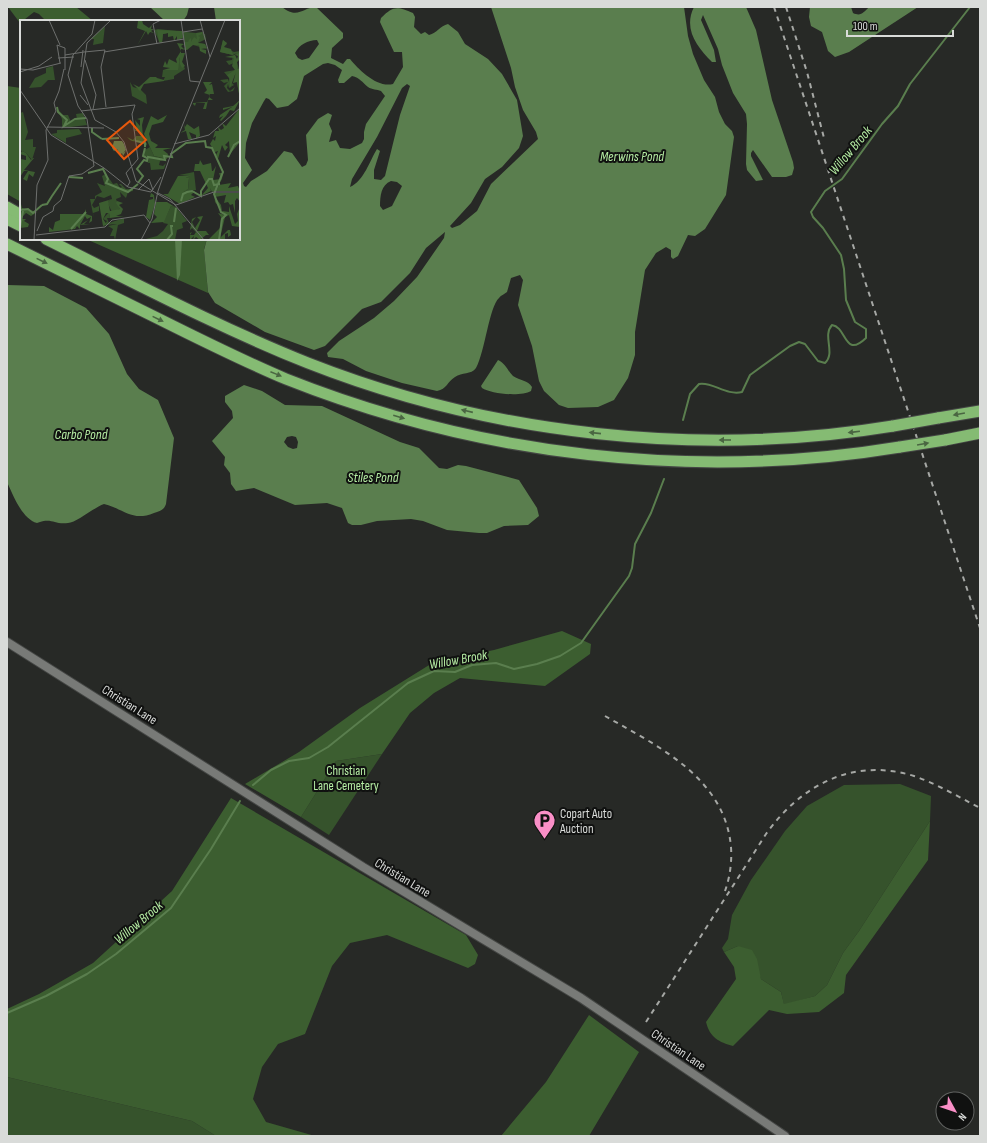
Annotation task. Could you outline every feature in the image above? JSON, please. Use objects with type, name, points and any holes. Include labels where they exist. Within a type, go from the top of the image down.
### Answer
[{"type":"highway","points":[[7,207],[20,214]]},
{"type":"highway","points":[[7,219],[20,226]]},
{"type":"highway","points":[[48,240],[229,329],[315,365],[400,394],[490,416],[600,433],[699,439],[754,439],[821,435],[893,426],[980,411]]},
{"type":"highway","points":[[65,240],[84,252],[102,266]]},
{"type":"highway","points":[[7,244],[205,342],[273,373],[376,410],[464,433],[525,446],[578,453],[693,462],[792,460],[849,455],[900,448],[980,433]]},
{"type":"main road","name":"Christian Lane","points":[[7,642],[363,867],[581,998],[785,1136]]},
{"type":"green space","name":"Christian Lane Cemetery","points":[[382,754],[329,835],[301,817],[336,761]]},
{"type":"green space","points":[[900,784],[931,796],[930,821],[859,931],[843,953],[827,985],[815,996],[784,1005],[781,992],[761,979],[758,970],[738,946],[724,952],[722,948],[728,939],[732,915],[751,880],[785,831],[807,806],[844,785]]},
{"type":"green space","points":[[7,1077],[192,1121],[216,1136],[7,1136]]},
{"type":"shaded area","points":[[8,7],[76,7],[92,20],[45,20],[39,14],[34,12],[24,20],[20,20],[20,23]]},
{"type":"shaded area","points":[[7,86],[20,88],[20,201],[7,194]]},
{"type":"shaded area","points":[[88,240],[207,240],[204,249],[208,293]]},
{"type":"shaded area","points":[[562,631],[591,644],[590,654],[545,686],[460,678],[434,693],[410,713],[382,754],[336,761],[301,817],[245,784],[299,752],[360,708],[434,662],[494,650]]},
{"type":"shaded area","points":[[231,798],[466,935],[478,955],[475,964],[468,968],[387,935],[350,943],[332,966],[305,1034],[278,1044],[262,1067],[253,1099],[266,1122],[315,1136],[216,1136],[192,1121],[7,1077],[7,1009],[39,994],[93,963],[172,891]]},
{"type":"shaded area","points":[[930,821],[928,860],[846,975],[844,993],[819,1012],[787,1014],[769,1010],[733,1046],[719,1041],[713,1036],[706,1022],[736,979],[734,967],[724,952],[738,946],[752,950],[757,959],[761,979],[781,992],[784,1004],[815,996],[827,985],[843,953],[859,931]]},
{"type":"shaded area","points":[[589,1015],[639,1052],[589,1136],[501,1136],[546,1082]]},
{"type":"water","points":[[150,7],[189,7],[184,20],[164,20]]},
{"type":"water","name":"Merwins Pond","points":[[214,7],[282,7],[288,11],[296,13],[316,7],[343,33],[343,38],[332,48],[331,58],[343,64],[347,59],[350,59],[369,77],[375,81],[387,85],[393,84],[403,67],[402,52],[394,52],[380,22],[381,18],[392,9],[399,8],[413,13],[415,17],[414,27],[421,34],[425,32],[429,35],[432,34],[448,24],[458,32],[465,44],[488,59],[502,74],[517,100],[523,136],[519,148],[502,167],[485,179],[471,203],[450,226],[452,228],[460,225],[477,211],[491,184],[538,139],[536,132],[523,110],[491,7],[684,7],[688,36],[693,54],[704,80],[715,97],[719,112],[725,124],[732,131],[734,137],[726,195],[705,229],[695,236],[688,235],[678,256],[673,259],[671,257],[671,250],[666,247],[656,253],[645,270],[635,332],[635,355],[628,378],[614,400],[598,407],[568,408],[559,405],[544,391],[539,381],[532,346],[518,305],[523,280],[520,275],[511,278],[507,292],[500,297],[492,310],[482,352],[476,368],[472,372],[455,377],[440,390],[437,391],[402,383],[366,371],[343,359],[328,357],[327,353],[339,341],[374,318],[394,301],[417,277],[444,238],[445,232],[426,248],[410,273],[381,302],[362,309],[325,346],[314,350],[265,332],[215,303],[208,292],[204,250],[207,240],[240,240],[240,20],[216,20]],"holes":[[[317,40],[319,44],[309,58],[302,60],[298,58],[295,53],[299,48],[310,41]],[[328,63],[335,65],[342,70],[338,80],[339,83],[344,83],[352,76],[359,79],[370,88],[381,91],[385,96],[366,124],[362,143],[350,149],[340,148],[336,140],[329,142],[332,131],[329,124],[332,115],[328,113],[318,119],[306,135],[308,160],[306,165],[302,167],[292,153],[284,151],[267,171],[251,181],[246,187],[244,186],[243,183],[252,170],[245,158],[246,143],[252,123],[266,98],[269,99],[277,108],[288,106],[297,99],[304,76],[323,64]],[[407,84],[410,86],[400,115],[385,176],[381,180],[374,179],[374,170],[380,151],[377,149],[363,175],[350,187],[352,179],[377,137],[402,88]],[[391,181],[397,182],[402,186],[392,206],[383,210],[380,206],[381,195],[385,185]]]},
{"type":"water","points":[[694,7],[746,7],[756,30],[772,100],[793,162],[794,168],[792,175],[786,177],[772,177],[753,150],[751,156],[763,180],[756,181],[747,170],[746,114],[733,93],[722,65],[718,49],[703,15],[701,20],[714,50],[716,62],[712,62],[706,56],[693,37],[690,23]]},
{"type":"water","points":[[810,7],[851,7],[853,13],[858,14],[862,13],[869,7],[918,7],[849,52],[835,57],[828,51],[822,32],[811,26],[809,17]]},
{"type":"water","points":[[175,240],[182,240],[180,275],[177,281]]},
{"type":"water","name":"Carbo Pond","points":[[7,285],[44,286],[86,308],[109,334],[127,374],[139,389],[158,400],[174,438],[166,504],[162,510],[140,516],[128,514],[104,504],[75,521],[63,523],[42,521],[37,523],[32,521],[22,512],[7,482]]},
{"type":"water","points":[[498,360],[505,365],[513,376],[530,385],[532,387],[531,391],[520,394],[506,394],[492,392],[482,388],[481,386]]},
{"type":"water","name":"Stiles Pond","points":[[244,385],[262,391],[285,405],[322,406],[400,442],[419,448],[439,468],[447,469],[458,465],[466,466],[519,480],[537,508],[539,516],[528,525],[504,526],[487,533],[447,530],[423,521],[411,519],[377,521],[361,525],[352,525],[348,523],[342,508],[327,503],[295,505],[254,488],[236,491],[231,484],[230,473],[224,465],[225,457],[212,441],[233,418],[232,411],[225,402],[225,396]],"holes":[[[287,437],[296,437],[298,442],[297,448],[293,449],[288,447],[284,442]]]},
{"type":"waterway","name":"Willow Brook","points":[[683,420],[690,394],[699,384],[709,385],[730,392],[742,392],[750,375],[790,346],[799,342],[805,344],[818,361],[825,363],[829,354],[828,334],[832,325],[841,331],[850,344],[859,344],[866,338],[866,329],[855,322],[846,300],[844,269],[841,255],[823,228],[813,217],[811,212],[825,191],[842,179],[882,124],[898,106],[910,84],[970,7]]},
{"type":"waterway","name":"Willow Brook","points":[[253,785],[271,770],[289,761],[309,758],[328,747],[408,683],[434,671],[455,672],[472,665],[496,663],[514,669],[537,664],[560,656],[581,643],[629,576],[632,568],[635,544],[651,513],[664,479]]},
{"type":"waterway","name":"Willow Brook","points":[[7,1013],[46,996],[87,974],[116,954],[171,908],[211,849],[240,801]]},
{"type":"railway","points":[[774,7],[980,628]]},
{"type":"railway","points":[[786,7],[807,72],[824,138]]},
{"type":"railway","points":[[605,716],[667,752],[686,767],[702,783],[716,802],[726,823],[731,847],[730,869],[725,891]]},
{"type":"railway","points":[[646,1022],[766,834],[795,802],[812,789],[830,780],[850,773],[870,770],[892,771],[923,779],[980,808]]},
{"type":"place","name":"Copart Auto Auction","points":[[544,840]]}]
